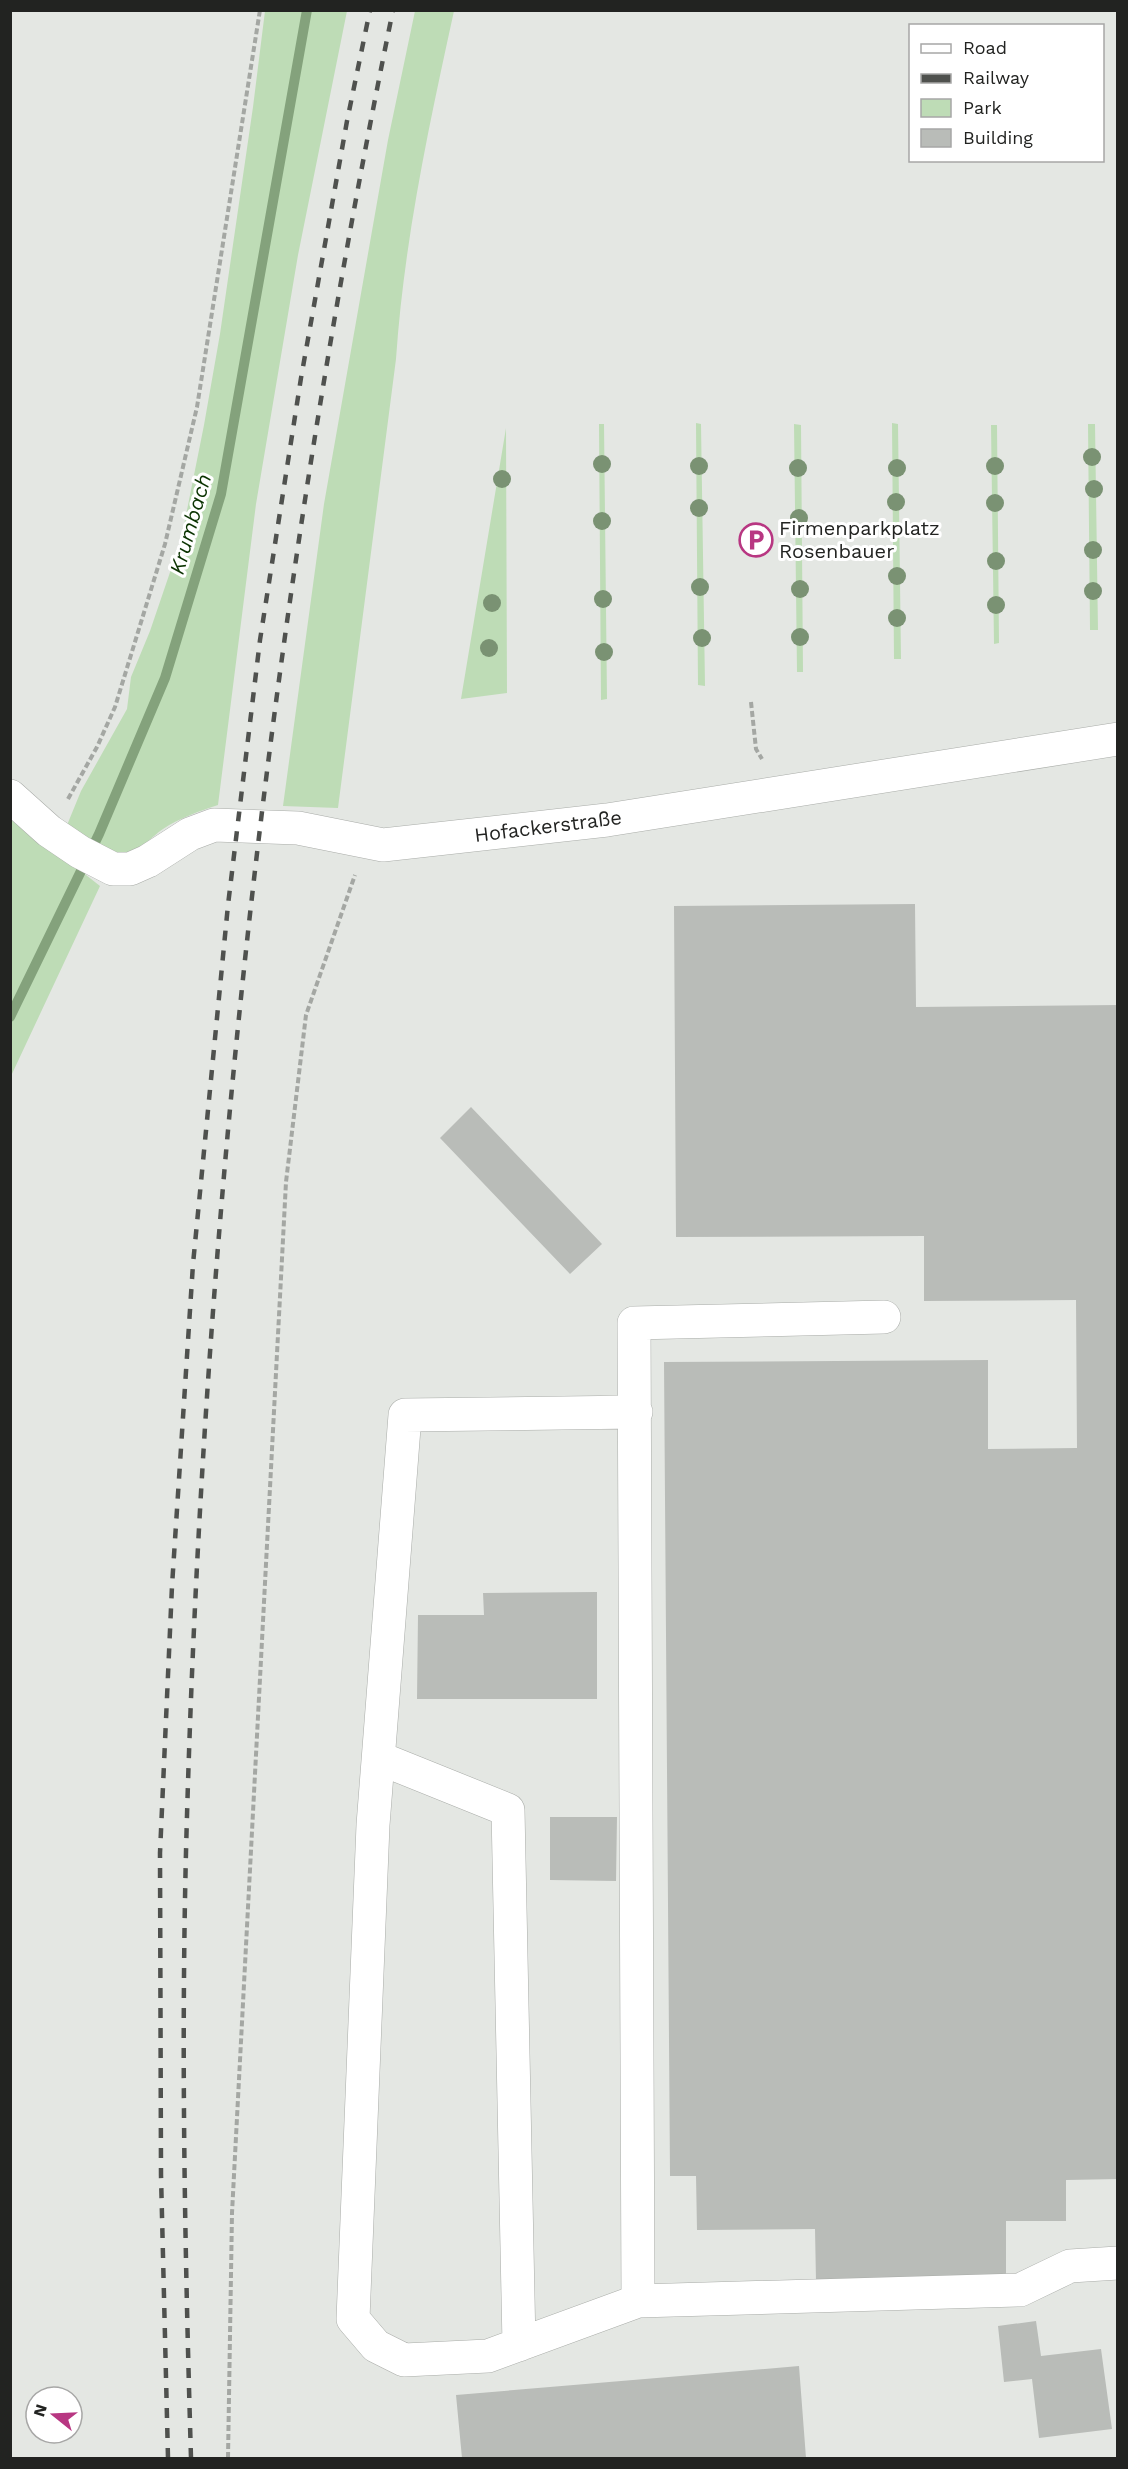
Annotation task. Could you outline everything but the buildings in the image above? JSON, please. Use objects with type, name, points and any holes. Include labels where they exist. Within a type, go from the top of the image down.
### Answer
[{"type":"street","name":"Hofackerstraße","points":[[10,796],[49,831],[88,856],[113,869],[130,869],[148,861],[190,834],[214,825],[298,828],[383,845],[607,820],[1118,739]]},
{"type":"street","points":[[638,2301],[634,1323],[884,1317]]},
{"type":"street","points":[[636,1412],[405,1415],[373,1837],[353,2319],[376,2346],[404,2360],[488,2356],[638,2301],[1020,2290],[1070,2266],[1118,2263]]},
{"type":"street","points":[[379,1758],[508,1810],[519,2345]]},
{"type":"path","points":[[49,831],[97,747],[115,707],[165,544],[197,407],[260,10]]},
{"type":"path","points":[[751,702],[756,749],[762,759],[769,761]]},
{"type":"path","points":[[228,2458],[232,2212],[286,1182],[306,1015],[365,842]]},
{"type":"green space","points":[[265,11],[347,11],[298,255],[256,504],[218,805],[169,825],[133,852],[126,855],[110,854],[65,830],[81,791],[127,709],[131,677],[150,631],[181,540],[220,334]]},
{"type":"green space","points":[[415,11],[454,11],[411,227],[338,808],[283,806],[324,504],[388,140]]},
{"type":"green space","points":[[696,423],[701,424],[705,686],[698,685]]},
{"type":"green space","points":[[892,423],[898,424],[901,659],[894,659]]},
{"type":"green space","points":[[599,424],[604,424],[607,699],[601,700]]},
{"type":"green space","points":[[794,424],[801,425],[803,672],[797,672]]},
{"type":"green space","points":[[1088,424],[1095,424],[1098,630],[1090,630]]},
{"type":"green space","points":[[991,425],[997,425],[999,643],[994,644]]},
{"type":"green space","points":[[506,428],[507,693],[461,699]]},
{"type":"green space","points":[[11,816],[100,886],[11,1076]]},
{"type":"waterway","name":"Krumbach","points":[[10,1017],[99,834],[165,678],[221,494],[307,10]]},
{"type":"railway","points":[[168,2458],[161,2175],[160,1853],[172,1586],[193,1264],[228,905],[260,640],[301,378],[347,121],[370,10]]},
{"type":"railway","points":[[191,2458],[184,2155],[186,1852],[194,1620],[208,1389],[226,1157],[249,927],[277,696],[310,467],[349,238],[393,10]]},
{"type":"place","name":"Firmenparkplatz Rosenbauer","points":[[756,540]]}]
